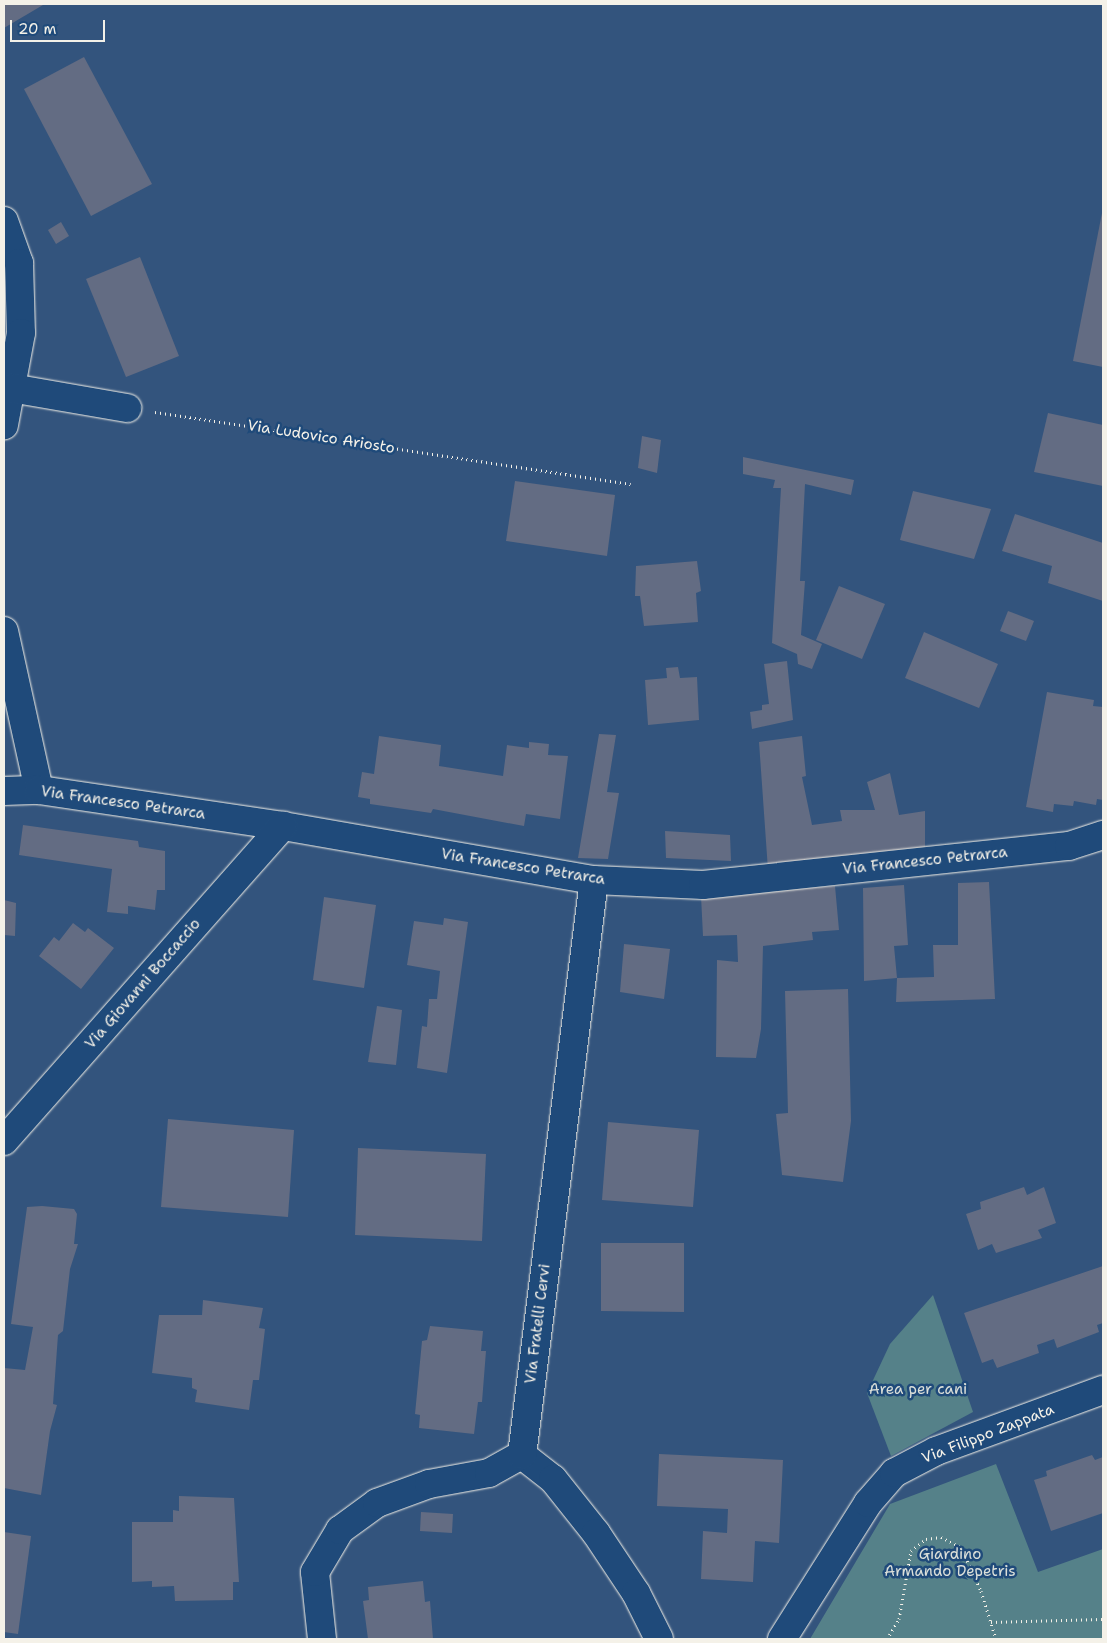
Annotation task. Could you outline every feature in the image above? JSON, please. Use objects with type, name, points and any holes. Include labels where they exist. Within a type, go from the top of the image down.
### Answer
[{"type":"street","points":[[4,221],[19,263],[21,333],[4,425]]},
{"type":"street","points":[[11,388],[127,408]]},
{"type":"street","points":[[4,631],[38,790]]},
{"type":"street","name":"Via Francesco Petrarca","points":[[4,791],[38,790],[283,826],[594,880],[703,885],[1069,846],[1103,835]]},
{"type":"street","name":"Via Giovanni Boccaccio","points":[[4,1141],[283,826]]},
{"type":"street","name":"Via Fratelli Cervi","points":[[522,1455],[594,880]]},
{"type":"street","name":"Via Filippo Zappata","points":[[782,1639],[868,1503],[894,1473],[936,1451],[1103,1390]]},
{"type":"street","points":[[322,1639],[315,1572],[340,1530],[376,1504],[429,1484],[489,1473],[522,1455],[553,1480],[596,1534],[636,1593],[659,1639]]},
{"type":"path","name":"Via Ludovico Ariosto","points":[[127,408],[631,484]]},
{"type":"path","points":[[887,1639],[899,1618],[911,1551],[926,1539],[941,1537],[961,1547],[996,1639]]},
{"type":"path","points":[[991,1622],[1103,1619]]},
{"type":"green space","name":"Area per cani","points":[[933,1295],[973,1412],[891,1456],[867,1393],[890,1344]]},
{"type":"green space","name":"Giardino Armando Depetris","points":[[996,1464],[1038,1572],[1103,1549],[1103,1639],[810,1639],[890,1504]]},
{"type":"building","points":[[4,4],[42,4],[43,5],[4,28]]},
{"type":"building","points":[[84,57],[152,184],[91,216],[24,89]]},
{"type":"building","points":[[1103,213],[1103,367],[1073,361]]},
{"type":"building","points":[[61,222],[69,236],[56,244],[48,230]]},
{"type":"building","points":[[140,257],[179,356],[126,377],[86,279]]},
{"type":"building","points":[[1048,413],[1103,425],[1103,486],[1034,472]]},
{"type":"building","points":[[642,436],[661,440],[657,473],[638,468]]},
{"type":"building","points":[[743,457],[854,480],[851,495],[805,484],[800,581],[805,581],[801,635],[822,644],[812,669],[798,664],[797,654],[772,643],[781,488],[773,488],[775,480],[743,474]]},
{"type":"building","points":[[515,481],[615,495],[607,556],[506,541]]},
{"type":"building","points":[[913,491],[991,509],[974,559],[900,540]]},
{"type":"building","points":[[1015,514],[1103,543],[1103,601],[1048,583],[1052,566],[1002,551]]},
{"type":"building","points":[[697,561],[701,591],[696,593],[698,622],[644,626],[640,596],[635,596],[636,566]]},
{"type":"building","points":[[839,586],[885,604],[862,659],[816,640]]},
{"type":"building","points":[[1008,611],[1034,621],[1026,641],[1000,631]]},
{"type":"building","points":[[924,632],[998,664],[979,708],[905,678]]},
{"type":"building","points":[[787,661],[793,720],[752,729],[750,712],[762,710],[762,705],[769,704],[764,664]]},
{"type":"building","points":[[678,667],[680,678],[697,677],[699,720],[648,725],[645,680],[667,678],[666,668]]},
{"type":"building","points":[[1047,692],[1094,700],[1093,706],[1103,707],[1103,800],[1097,799],[1096,805],[1074,801],[1073,806],[1054,804],[1053,812],[1026,807]]},
{"type":"building","points":[[599,734],[616,735],[607,792],[619,793],[608,859],[578,858]]},
{"type":"building","points":[[379,736],[441,745],[439,766],[503,776],[507,745],[529,748],[529,742],[549,744],[548,755],[568,756],[560,819],[526,814],[524,826],[433,809],[431,813],[370,804],[370,799],[358,797],[362,772],[374,774]]},
{"type":"building","points":[[802,736],[806,776],[802,777],[812,825],[842,821],[840,810],[875,810],[867,782],[890,773],[899,815],[925,811],[925,850],[768,870],[759,742]]},
{"type":"building","points":[[23,825],[138,841],[139,847],[165,851],[165,890],[157,890],[155,910],[128,906],[128,914],[107,912],[112,869],[19,855]]},
{"type":"building","points":[[665,831],[730,835],[731,861],[666,858]]},
{"type":"building","points":[[989,882],[995,999],[896,1002],[897,978],[934,977],[933,945],[958,945],[958,883]]},
{"type":"building","points":[[904,885],[908,945],[894,946],[897,978],[864,981],[863,888]]},
{"type":"building","points":[[835,886],[839,930],[812,932],[813,940],[763,946],[761,1029],[756,1058],[716,1057],[717,960],[738,962],[737,935],[703,936],[701,896]]},
{"type":"building","points":[[324,897],[376,905],[364,988],[313,980]]},
{"type":"building","points":[[4,900],[16,903],[15,936],[4,935]]},
{"type":"building","points":[[444,918],[468,922],[447,1073],[417,1068],[422,1026],[427,1027],[429,999],[437,999],[440,971],[407,965],[414,921],[443,925]]},
{"type":"building","points":[[73,923],[85,932],[88,928],[114,948],[81,989],[39,956],[54,937],[59,941]]},
{"type":"building","points":[[624,944],[670,949],[664,999],[620,992]]},
{"type":"building","points":[[848,989],[851,1121],[843,1182],[782,1175],[776,1114],[788,1113],[785,991]]},
{"type":"building","points":[[377,1006],[402,1010],[396,1065],[368,1062]]},
{"type":"building","points":[[168,1119],[294,1130],[288,1217],[161,1207]]},
{"type":"building","points":[[608,1122],[699,1130],[693,1207],[602,1200]]},
{"type":"building","points":[[358,1148],[486,1154],[482,1241],[355,1235]]},
{"type":"building","points":[[1024,1187],[1027,1195],[1044,1187],[1056,1223],[1038,1230],[1042,1238],[996,1253],[992,1244],[978,1250],[966,1214],[981,1209],[980,1202]]},
{"type":"building","points":[[42,1206],[74,1209],[77,1214],[74,1244],[78,1244],[70,1269],[63,1331],[58,1335],[53,1404],[57,1405],[50,1431],[41,1495],[4,1488],[4,1368],[25,1370],[33,1327],[11,1324],[27,1207]]},
{"type":"building","points":[[601,1243],[684,1243],[684,1312],[601,1311]]},
{"type":"building","points":[[1103,1266],[1103,1323],[1097,1325],[1099,1332],[1057,1348],[1054,1339],[1037,1345],[1039,1353],[997,1368],[993,1359],[982,1363],[964,1313]]},
{"type":"building","points":[[203,1300],[263,1308],[259,1328],[265,1329],[259,1380],[253,1380],[249,1410],[195,1402],[197,1390],[192,1388],[192,1378],[152,1373],[159,1315],[202,1315]]},
{"type":"building","points":[[430,1326],[483,1331],[481,1351],[486,1351],[482,1402],[478,1402],[474,1434],[419,1428],[420,1415],[415,1414],[422,1341],[427,1340]]},
{"type":"building","points":[[659,1454],[783,1460],[779,1543],[755,1541],[753,1582],[701,1579],[703,1531],[727,1533],[728,1509],[657,1506]]},
{"type":"building","points":[[1092,1455],[1095,1460],[1103,1457],[1103,1513],[1051,1531],[1034,1480],[1047,1476],[1046,1471]]},
{"type":"building","points":[[179,1496],[234,1498],[239,1582],[233,1582],[233,1600],[175,1601],[174,1586],[152,1587],[152,1581],[132,1582],[132,1522],[173,1522],[173,1510],[179,1511]]},
{"type":"building","points":[[421,1512],[453,1514],[452,1533],[420,1531]]},
{"type":"building","points":[[4,1532],[31,1536],[18,1634],[4,1632]]},
{"type":"building","points":[[423,1581],[425,1602],[430,1601],[433,1639],[368,1639],[363,1601],[369,1600],[368,1587]]}]
